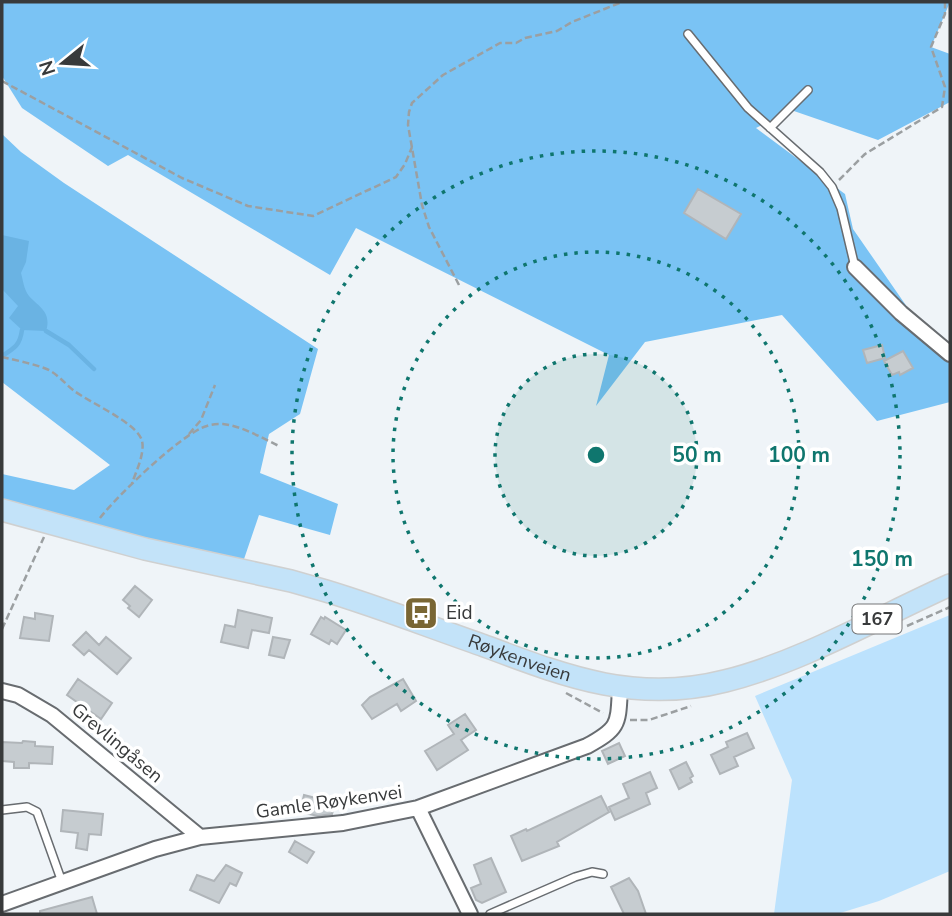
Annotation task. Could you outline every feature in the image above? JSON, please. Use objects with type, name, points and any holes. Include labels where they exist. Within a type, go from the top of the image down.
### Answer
[{"type":"main road","name":"Røykenveien","points":[[2,510],[194,562],[291,581],[326,591],[544,668],[620,688],[683,689],[740,677],[803,653],[950,585]]},
{"type":"street","points":[[855,267],[901,313],[950,354]]},
{"type":"street","points":[[618,719],[620,688]]},
{"type":"street","name":"Grevlingåsen","points":[[2,691],[18,695],[52,715],[200,837]]},
{"type":"street","name":"Gamle Røykenvei","points":[[2,904],[155,849],[200,837],[343,822],[418,808],[587,746],[607,735],[618,719]]},
{"type":"street","points":[[418,808],[470,914]]},
{"type":"lane","points":[[688,34],[748,108],[820,172],[832,187],[841,208],[855,267]]},
{"type":"lane","points":[[770,128],[807,90]]},
{"type":"lane","points":[[2,810],[27,807],[37,812],[62,882]]},
{"type":"lane","points":[[490,914],[575,877],[592,872],[603,874]]},
{"type":"path","points":[[459,285],[429,228],[408,125],[408,112],[412,103],[443,75],[500,43],[516,43],[525,38],[556,31],[622,2]]},
{"type":"path","points":[[832,187],[865,154],[942,107],[945,87],[931,47],[945,14],[945,2]]},
{"type":"path","points":[[2,82],[182,178],[248,206],[313,216],[397,177],[412,148]]},
{"type":"path","points":[[2,357],[44,368],[57,375],[74,391],[120,418],[139,435],[142,450],[132,483]]},
{"type":"path","points":[[88,534],[113,502],[187,436],[201,420],[215,385]]},
{"type":"path","points":[[187,436],[206,426],[224,424],[279,446]]},
{"type":"path","points":[[2,629],[46,534]]},
{"type":"path","points":[[557,689],[618,719],[649,720],[695,705]]},
{"type":"shaded area","points":[[2,2],[950,2],[931,47],[950,54],[950,102],[878,140],[791,110],[756,128],[845,194],[853,229],[930,340],[950,348],[950,402],[877,421],[782,315],[645,342],[596,406],[609,355],[356,228],[330,275],[128,155],[108,166],[22,108],[2,76]]},
{"type":"shaded area","points":[[2,134],[21,152],[64,183],[318,349],[300,414],[269,434],[260,473],[338,504],[330,535],[259,515],[242,565],[2,504],[2,474],[74,490],[110,465],[2,382]]},
{"type":"shaded area","points":[[2,235],[29,241],[26,262],[21,273],[27,294],[46,314],[46,331],[22,330],[9,318],[18,306],[2,289]]},
{"type":"shaded area","points":[[950,615],[950,871],[879,901],[837,914],[774,914],[792,780],[755,696]]},
{"type":"building","points":[[698,189],[741,214],[726,239],[684,213]]},
{"type":"building","points":[[882,345],[885,358],[867,363],[863,350]]},
{"type":"building","points":[[903,351],[913,368],[900,375],[899,372],[892,375],[884,361]]},
{"type":"building","points":[[135,586],[152,600],[139,617],[123,600]]},
{"type":"building","points":[[238,610],[272,618],[269,633],[252,630],[248,648],[221,642],[225,625],[235,627]]},
{"type":"building","points":[[35,613],[53,616],[49,641],[20,638],[24,617],[35,619]]},
{"type":"building","points":[[321,617],[346,630],[337,644],[331,640],[329,644],[311,634]]},
{"type":"building","points":[[86,632],[99,645],[106,637],[131,658],[117,674],[89,650],[84,655],[73,645]]},
{"type":"building","points":[[273,637],[290,640],[284,658],[269,655]]},
{"type":"building","points":[[78,679],[112,703],[101,719],[67,695]]},
{"type":"building","points":[[403,679],[416,701],[401,711],[397,704],[372,719],[362,705],[370,697]]},
{"type":"building","points":[[465,714],[476,730],[461,740],[468,750],[437,770],[425,751],[454,734],[448,725]]},
{"type":"building","points":[[747,733],[754,748],[734,757],[738,766],[720,774],[711,755],[728,747],[726,742]]},
{"type":"building","points":[[2,742],[35,742],[35,746],[53,747],[52,764],[29,763],[29,768],[14,768],[14,762],[2,761]]},
{"type":"building","points":[[619,743],[625,756],[608,764],[602,751]]},
{"type":"building","points":[[686,762],[693,776],[690,778],[692,782],[679,789],[670,770]]},
{"type":"building","points":[[650,772],[657,788],[646,793],[650,804],[615,820],[609,807],[629,798],[623,784]]},
{"type":"building","points":[[304,795],[335,803],[332,814],[318,816],[300,812]]},
{"type":"building","points":[[601,796],[609,812],[557,842],[559,846],[522,861],[511,836]]},
{"type":"building","points":[[63,810],[103,814],[101,835],[89,834],[87,850],[76,848],[78,833],[61,831]]},
{"type":"building","points":[[295,841],[314,852],[307,863],[289,852]]},
{"type":"building","points":[[491,858],[506,892],[482,903],[476,900],[471,888],[481,884],[474,865]]},
{"type":"building","points":[[226,865],[242,873],[236,886],[230,883],[219,903],[190,890],[197,875],[214,881]]},
{"type":"building","points":[[629,878],[638,891],[646,914],[624,914],[611,887]]},
{"type":"building","points":[[92,897],[97,914],[40,914],[40,911]]},
{"type":"waterway","points":[[2,356],[16,346],[22,330]]},
{"type":"waterway","points":[[46,331],[69,345],[94,369]]},
{"type":"place","name":"Eid","points":[[421,613]]}]
